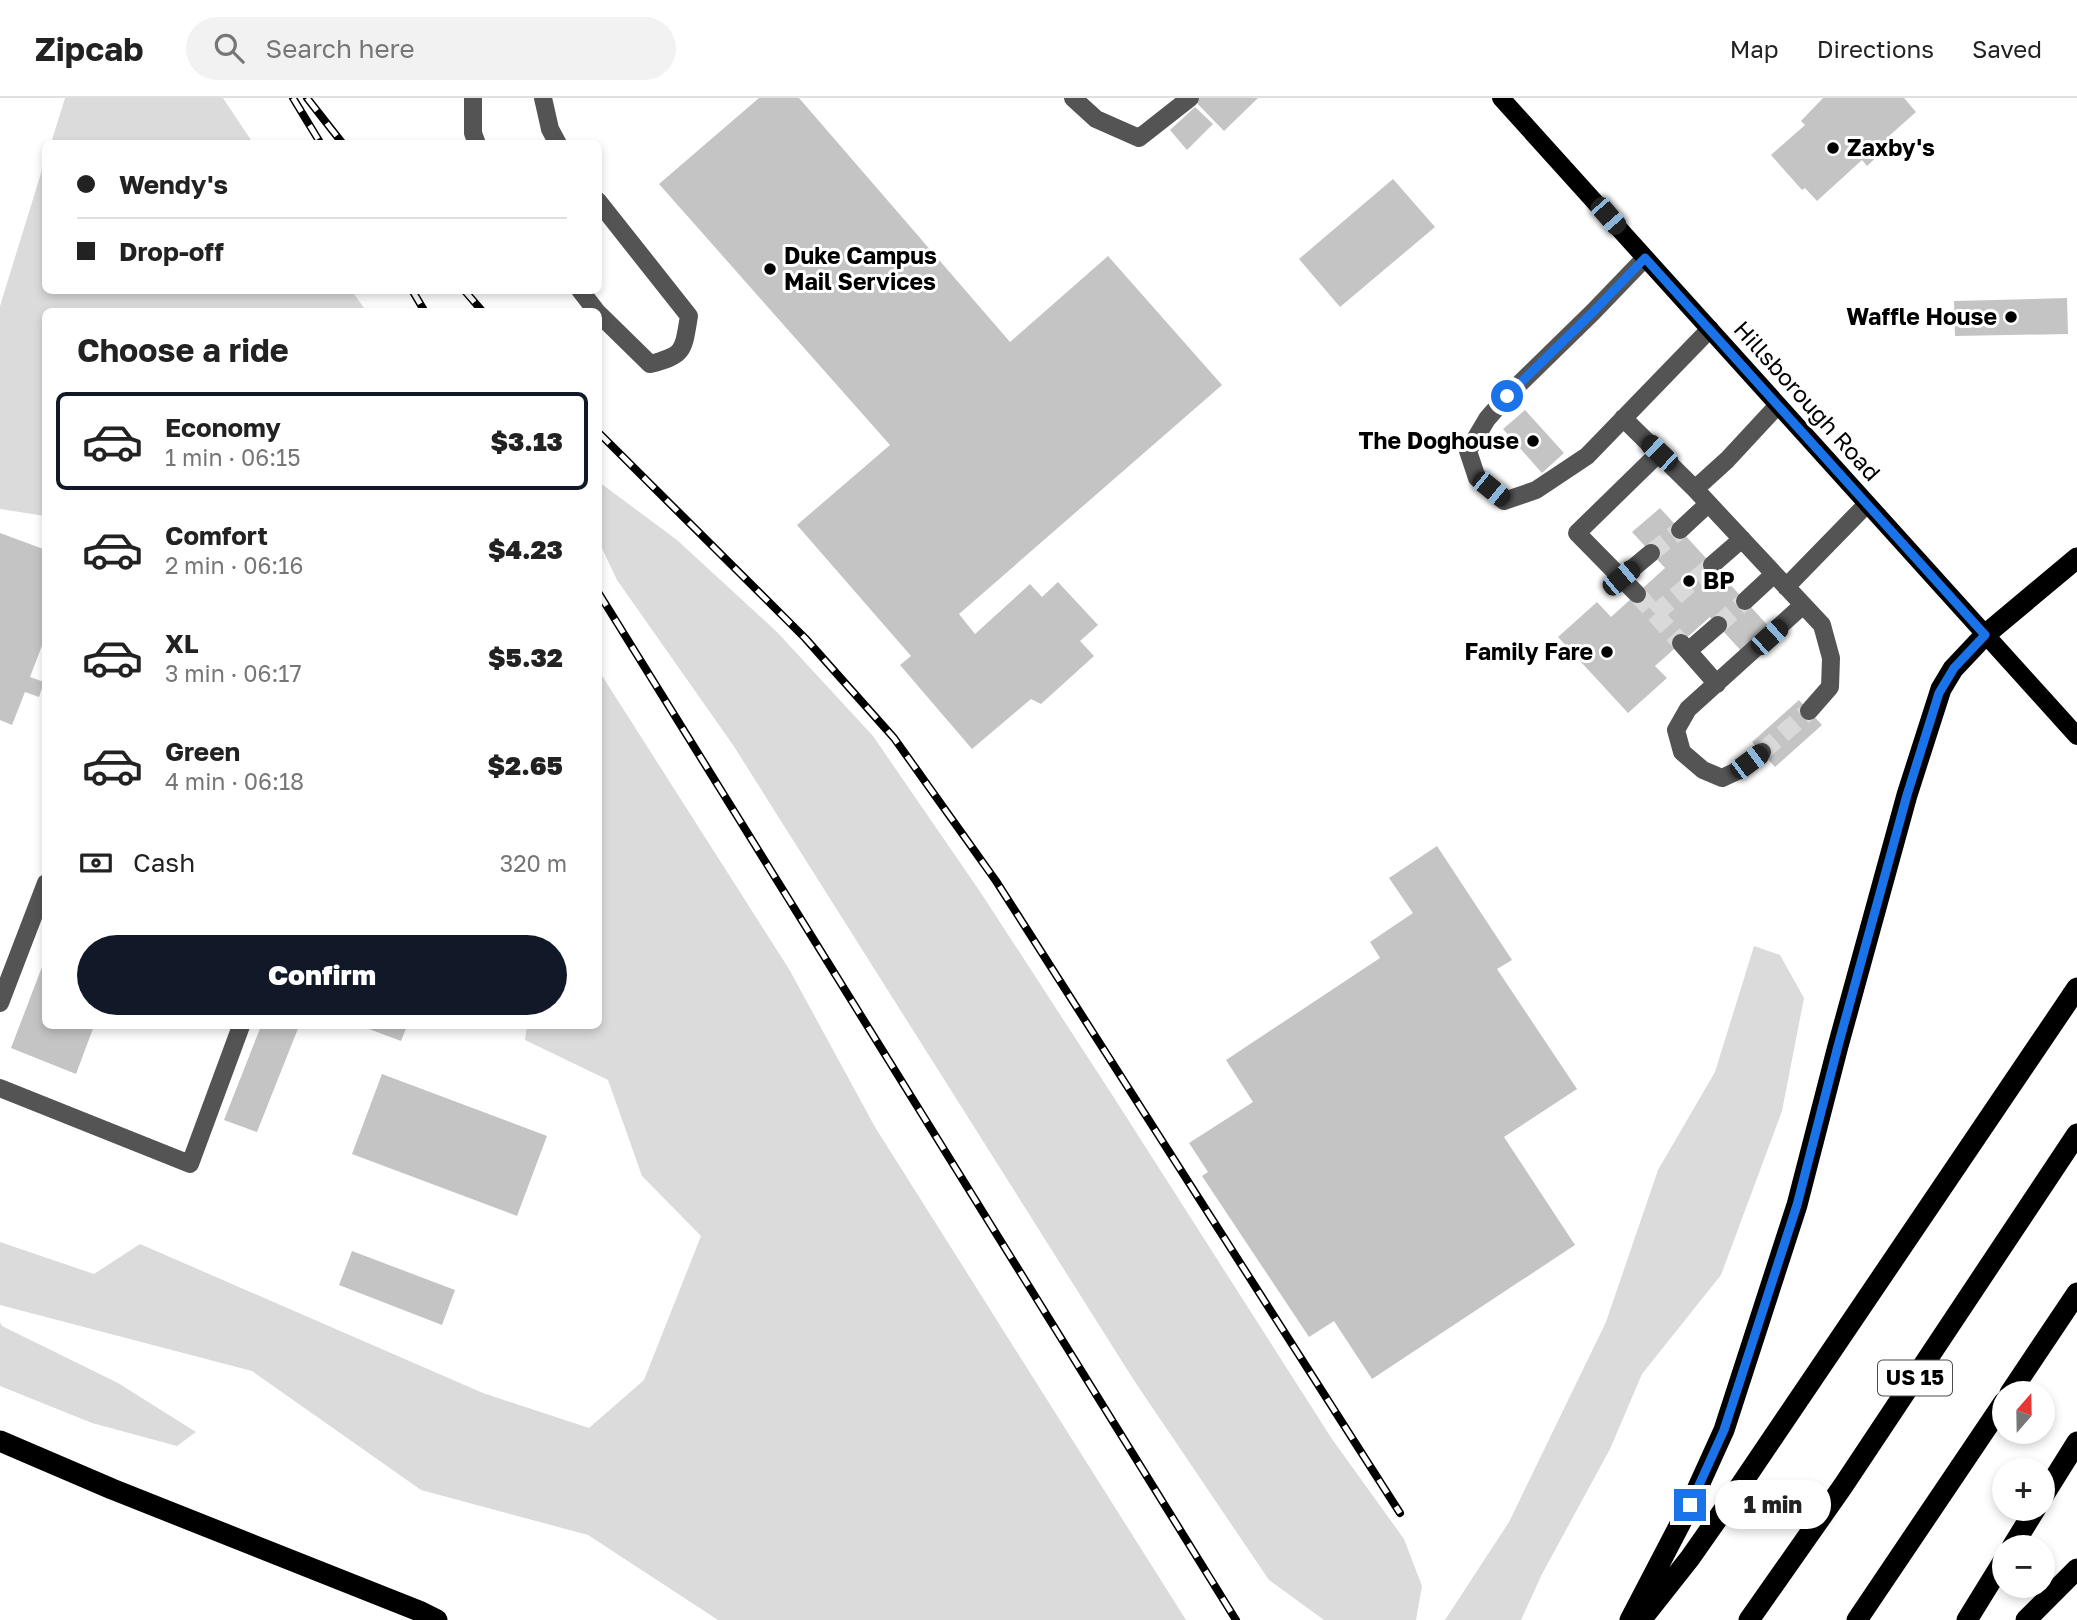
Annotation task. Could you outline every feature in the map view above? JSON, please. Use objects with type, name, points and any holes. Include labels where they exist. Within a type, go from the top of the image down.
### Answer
[{"type":"highway","points":[[1630,1620],[1690,1505],[1724,1430],[1797,1205],[1907,795],[1939,693],[1954,668],[1985,635],[2077,558]]},
{"type":"highway","points":[[1641,1620],[1690,1558],[1732,1498],[2077,988]]},
{"type":"highway","name":"US 15","points":[[1749,1620],[1843,1486],[2077,1134]]},
{"type":"highway","points":[[2018,1381],[2077,1293]]},
{"type":"highway","points":[[1857,1620],[1992,1420]]},
{"type":"highway","points":[[0,1441],[438,1620]]},
{"type":"highway","points":[[2055,1477],[2077,1442]]},
{"type":"highway","points":[[2026,1620],[2077,1569]]},
{"type":"highway","points":[[1966,1620],[1992,1579]]},
{"type":"main road","name":"Hillsborough Road","points":[[1501,98],[2077,736]]},
{"type":"lane","points":[[473,98],[473,133],[476,140]]},
{"type":"lane","points":[[543,98],[550,129],[556,140]]},
{"type":"lane","points":[[1073,98],[1096,119],[1139,138],[1190,98]]},
{"type":"lane","points":[[602,206],[689,316],[684,346],[674,358],[650,364],[602,316]]},
{"type":"lane","points":[[1645,258],[1487,419],[1468,451],[1477,478],[1504,501],[1536,490],[1587,456],[1710,329]]},
{"type":"lane","points":[[583,294],[595,308]]},
{"type":"lane","points":[[1695,489],[1727,460],[1778,405]]},
{"type":"lane","points":[[1623,418],[1695,489],[1822,625],[1831,658],[1830,687],[1809,711]]},
{"type":"lane","points":[[1637,594],[1577,533],[1659,453]]},
{"type":"lane","points":[[1745,601],[1780,581],[1867,503]]},
{"type":"lane","points":[[1680,530],[1709,504]]},
{"type":"lane","points":[[1712,565],[1742,539]]},
{"type":"lane","points":[[1621,578],[1651,553]]},
{"type":"lane","points":[[1762,752],[1722,778],[1703,770],[1682,752],[1675,730],[1688,709],[1803,605]]},
{"type":"lane","points":[[1717,684],[1684,647],[1718,625]]},
{"type":"lane","points":[[0,1003],[42,893]]},
{"type":"lane","points":[[0,1088],[190,1164],[241,1029]]},
{"type":"shaded area","points":[[65,98],[223,98],[251,140],[52,140]]},
{"type":"shaded area","points":[[42,170],[42,294],[354,294],[364,308],[42,308],[42,516],[0,509],[0,306]]},
{"type":"shaded area","points":[[602,484],[677,540],[777,632],[873,736],[981,893],[1332,1439],[1404,1539],[1422,1586],[1416,1620],[1324,1620],[1269,1580],[1135,1382],[733,745],[617,580],[602,548]]},
{"type":"shaded area","points":[[602,676],[789,969],[875,1127],[1186,1620],[718,1620],[588,1535],[421,1490],[252,1371],[0,1305],[0,1242],[94,1274],[140,1244],[483,1393],[589,1428],[644,1380],[701,1236],[642,1176],[608,1080],[525,1040],[527,1029],[602,1029]]},
{"type":"shaded area","points":[[1754,946],[1780,955],[1804,998],[1782,1111],[1721,1275],[1642,1374],[1610,1449],[1542,1574],[1521,1620],[1445,1620],[1509,1522],[1606,1322],[1658,1170],[1715,1072]]},
{"type":"shaded area","points":[[0,1322],[2,1326],[118,1383],[196,1432],[177,1446],[92,1423],[0,1386]]},
{"type":"building","points":[[759,98],[799,98],[1010,342],[1108,256],[1222,385],[959,614],[975,634],[1030,584],[1042,597],[1058,582],[1098,625],[1080,641],[1094,656],[1041,704],[1031,699],[972,749],[900,665],[911,656],[797,525],[890,445],[659,184]]},
{"type":"building","points":[[1192,98],[1258,98],[1224,131]]},
{"type":"building","name":"Zaxby's","points":[[1823,98],[1904,98],[1916,112],[1889,136],[1894,141],[1867,166],[1862,160],[1817,201],[1805,188],[1802,190],[1771,155],[1805,125],[1801,121]]},
{"type":"building","points":[[1195,107],[1213,124],[1187,150],[1170,130]]},
{"type":"building","points":[[1393,179],[1435,227],[1340,307],[1299,259]]},
{"type":"building","name":"Waffle House","points":[[2067,298],[2068,334],[1955,336],[1954,301]]},
{"type":"building","name":"The Doghouse","points":[[1525,410],[1564,453],[1542,473],[1503,429]]},
{"type":"building","name":"BP","points":[[1660,508],[1772,630],[1745,655],[1710,617],[1655,666],[1667,678],[1628,713],[1558,637],[1597,602],[1611,617],[1665,568],[1632,532]]},
{"type":"building","points":[[0,533],[42,549],[42,646],[30,677],[42,681],[42,688],[39,697],[25,692],[12,725],[0,720]]},
{"type":"building","points":[[1799,700],[1822,725],[1775,767],[1752,742]]},
{"type":"building","points":[[1437,846],[1512,960],[1497,969],[1577,1089],[1504,1137],[1575,1245],[1372,1379],[1334,1321],[1309,1337],[1202,1176],[1208,1172],[1189,1143],[1253,1102],[1226,1060],[1380,958],[1370,942],[1413,913],[1389,878]]},
{"type":"building","points":[[42,967],[42,1029],[93,1029],[76,1074],[11,1048]]},
{"type":"building","points":[[260,1029],[298,1029],[257,1132],[224,1120]]},
{"type":"building","points":[[369,1029],[406,1029],[401,1041]]},
{"type":"building","points":[[382,1074],[547,1136],[517,1216],[352,1154]]},
{"type":"building","points":[[352,1251],[455,1290],[442,1325],[339,1285]]},
{"type":"tunnel","points":[[1651,553],[1680,530]]},
{"type":"tunnel","points":[[1655,614],[1712,565]]},
{"type":"tunnel","points":[[1637,594],[1681,643]]},
{"type":"tunnel","points":[[1718,625],[1745,601]]},
{"type":"tunnel","points":[[1762,752],[1809,711]]},
{"type":"railway","points":[[293,98],[319,140]]},
{"type":"railway","points":[[307,98],[340,140]]},
{"type":"railway","points":[[414,294],[423,308]]},
{"type":"railway","points":[[467,294],[480,308]]},
{"type":"railway","points":[[602,436],[805,638],[894,738],[996,881],[1400,1513]]},
{"type":"railway","points":[[602,598],[1236,1620]]},
{"type":"place","name":"Zaxby's","points":[[1833,148]]},
{"type":"place","name":"Duke Campus Mail Services","points":[[770,269]]},
{"type":"place","name":"Waffle House","points":[[2011,317]]},
{"type":"place","name":"The Doghouse","points":[[1533,441]]},
{"type":"place","name":"BP","points":[[1689,581]]},
{"type":"place","name":"Family Fare","points":[[1607,652]]},
{"type":"route","points":[[1507,396],[1645,258],[1985,635],[1954,668],[1939,693],[1907,795],[1797,1205],[1724,1430],[1690,1505]]}]
